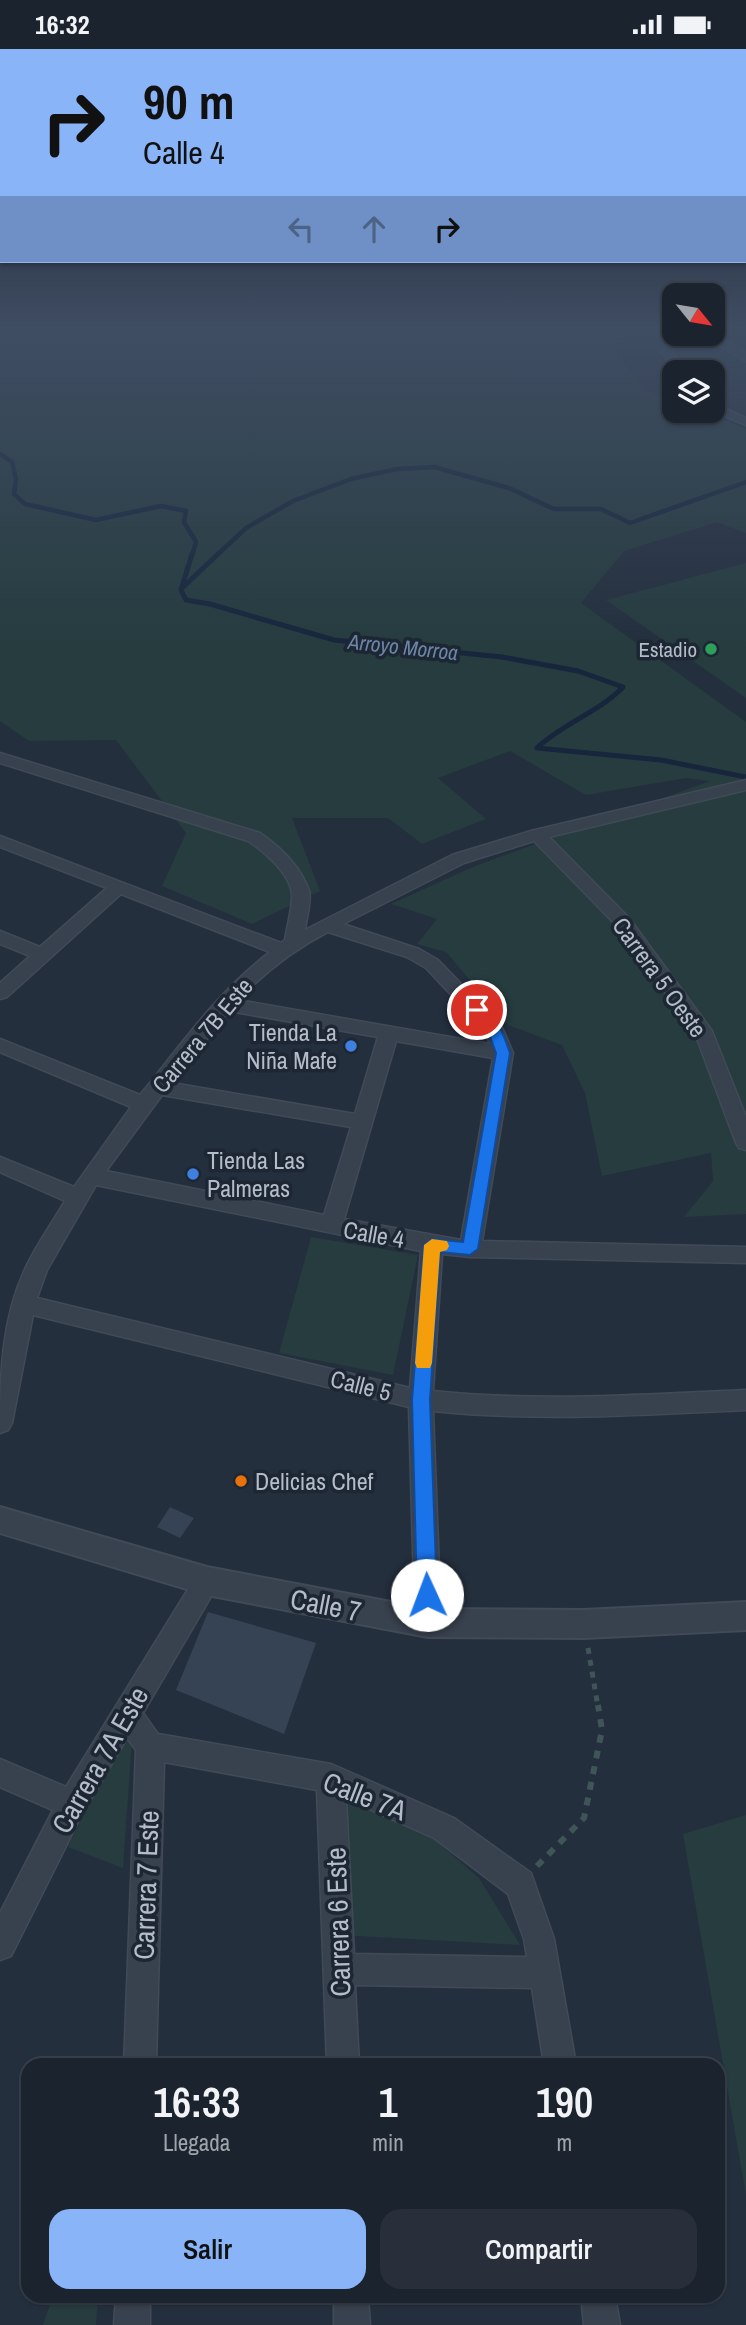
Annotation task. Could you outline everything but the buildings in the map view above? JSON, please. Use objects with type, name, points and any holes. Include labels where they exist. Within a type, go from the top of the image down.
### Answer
[{"type":"street","points":[[0,758],[109,794],[232,828],[271,848],[285,864],[301,893],[288,946],[119,887],[0,841]]},
{"type":"street","name":"Carrera 7B Este","points":[[0,1423],[24,1304],[36,1269],[91,1176],[144,1104],[224,1004],[256,971],[288,946],[458,859],[537,835],[744,785]]},
{"type":"street","name":"Carrera 5 Oeste","points":[[537,835],[623,922],[705,1035],[746,1143]]},
{"type":"street","points":[[0,993],[119,887]]},
{"type":"street","points":[[326,925],[413,953],[432,964],[494,1029],[503,1053],[470,1249]]},
{"type":"street","points":[[0,937],[43,955]]},
{"type":"street","points":[[224,1004],[503,1053]]},
{"type":"street","points":[[331,1226],[389,1033]]},
{"type":"street","points":[[0,1045],[144,1104]]},
{"type":"street","points":[[158,1087],[363,1122]]},
{"type":"street","points":[[0,1164],[78,1198]]},
{"type":"street","name":"Calle 4","points":[[91,1176],[432,1245],[470,1249],[746,1255]]},
{"type":"street","points":[[428,1623],[421,1400],[432,1245]]},
{"type":"street","name":"Calle 5","points":[[24,1304],[421,1400],[499,1408],[588,1408],[746,1400]]},
{"type":"street","name":"Calle 7","points":[[0,1520],[207,1581],[428,1623],[584,1625],[746,1616]]},
{"type":"street","name":"Carrera 7A Este","points":[[0,1945],[72,1804],[207,1581]]},
{"type":"street","points":[[126,1713],[150,1747]]},
{"type":"street","name":"Calle 7A","points":[[150,1747],[331,1778],[444,1828],[520,1884]]},
{"type":"street","name":"Carrera 7 Este","points":[[140,2058],[150,1747]]},
{"type":"street","points":[[0,1773],[72,1804]]},
{"type":"street","name":"Carrera 6 Este","points":[[331,1778],[343,2058]]},
{"type":"street","points":[[520,1884],[539,1939],[559,2058]]},
{"type":"street","points":[[340,1969],[545,1972]]},
{"type":"street","points":[[132,2325],[133,2303]]},
{"type":"street","points":[[351,2303],[352,2325]]},
{"type":"street","points":[[599,2303],[603,2325]]},
{"type":"path","points":[[520,1884],[584,1818],[602,1730],[584,1625]]},
{"type":"green space","points":[[0,433],[746,433],[746,533],[717,522],[624,551],[581,603],[746,722],[746,1214],[684,1217],[713,1181],[711,1153],[602,1176],[585,1093],[562,1045],[508,1025],[446,952],[417,944],[437,919],[391,904],[475,866],[710,781],[686,778],[586,795],[510,751],[438,778],[486,819],[422,844],[388,818],[292,818],[320,891],[252,924],[162,886],[186,833],[116,740],[29,741],[0,721]]},
{"type":"green space","name":"Estadio","points":[[746,563],[746,698],[606,600]]},
{"type":"green space","points":[[311,1237],[418,1255],[393,1375],[279,1353]]},
{"type":"green space","points":[[124,1733],[132,1740],[123,1868],[68,1847]]},
{"type":"green space","points":[[344,1801],[428,1834],[479,1878],[520,1945],[341,1935]]},
{"type":"green space","points":[[746,1815],[746,2195],[725,2075],[725,2058],[722,2058],[683,1834]]},
{"type":"green space","points":[[51,2303],[98,2303],[96,2325],[43,2325]]},
{"type":"waterway","name":"Arroyo Morroa","points":[[0,454],[12,462],[16,479],[14,494],[25,504],[96,520],[161,506],[186,511],[184,522],[196,542],[192,556]]},
{"type":"waterway","points":[[216,556],[246,528],[293,501],[351,479],[397,469],[434,467],[509,488],[554,509],[601,509],[630,523],[746,482]]},
{"type":"waterway","name":"Arroyo Morroa","points":[[181,589],[192,554]]},
{"type":"waterway","points":[[181,589],[218,554]]},
{"type":"waterway","name":"Arroyo Morroa","points":[[181,589],[186,600],[210,604],[334,640],[502,657],[578,671],[623,687],[603,704],[537,748],[661,760],[746,777]]},
{"type":"slow traffic","points":[[424,1363],[432,1245],[441,1246]]},
{"type":"place","name":"Estadio","points":[[711,649]]},
{"type":"place","name":"Tienda La Niña Mafe","points":[[351,1046]]},
{"type":"place","name":"Tienda Las Palmeras","points":[[193,1174]]},
{"type":"place","name":"Delicias Chef","points":[[241,1481]]},
{"type":"route","points":[[427,1595],[421,1400],[432,1245],[470,1249],[503,1053],[500,1039],[494,1029],[477,1010]]}]
